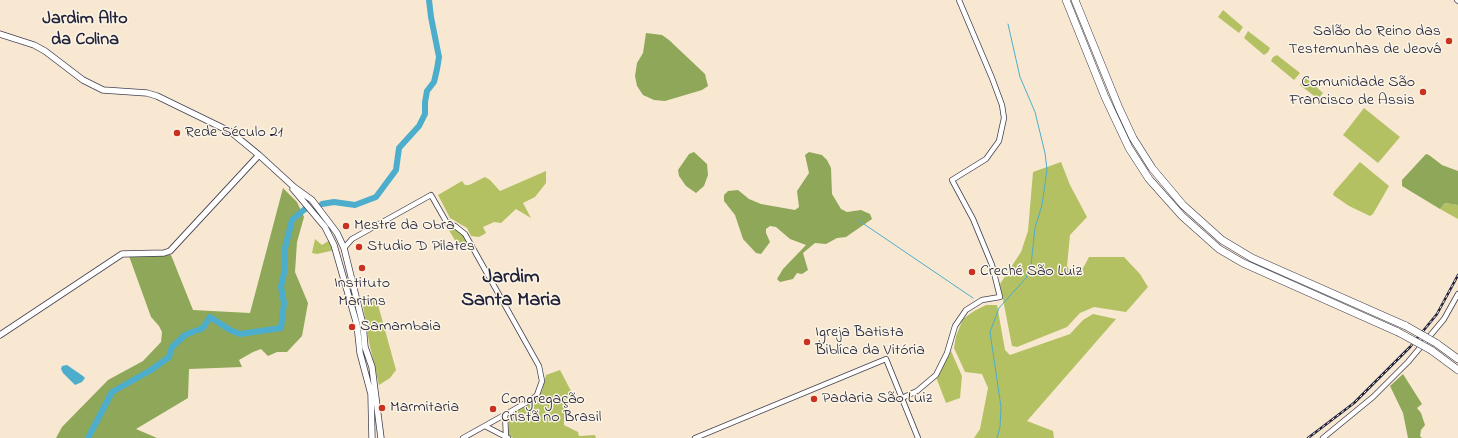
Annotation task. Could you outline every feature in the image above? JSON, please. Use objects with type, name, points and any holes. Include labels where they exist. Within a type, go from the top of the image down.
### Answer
[{"type":"highway","points":[[1066,0],[1104,97],[1129,148],[1149,178],[1182,216],[1219,249],[1243,263],[1398,332],[1431,350],[1458,370]]},
{"type":"highway","points":[[1075,0],[1131,134],[1152,168],[1183,205],[1222,240],[1252,258],[1406,326],[1458,359]]},
{"type":"main road","points":[[0,34],[34,45],[46,51],[84,80],[102,90],[147,93],[166,100],[231,132],[259,155],[286,181],[325,227],[334,244],[357,325],[360,353],[371,394],[374,437]]},
{"type":"main road","points":[[0,335],[122,254],[164,253],[170,251],[259,155]]},
{"type":"main road","points":[[286,181],[312,200],[344,248],[363,325],[365,347],[372,367],[381,438]]},
{"type":"main road","points":[[306,204],[307,200],[312,200]]},
{"type":"main road","points":[[334,244],[339,248],[344,248]]},
{"type":"street","points":[[902,398],[917,391],[936,375],[947,353],[955,326],[966,310],[982,300],[1000,297],[992,265],[973,219],[952,180],[986,159],[999,141],[1004,118],[1002,105],[992,78],[959,0]]},
{"type":"street","points":[[344,248],[352,239],[431,195],[447,223],[456,226],[465,234],[542,374],[541,388],[537,395],[463,438]]},
{"type":"street","points":[[339,239],[352,239]]},
{"type":"street","points":[[1323,438],[1372,397],[1408,362],[1444,319],[1458,294]]},
{"type":"street","points":[[694,438],[886,359],[918,438]]},
{"type":"street","points":[[505,414],[504,423],[507,437]]},
{"type":"street","points":[[496,420],[504,423]]},
{"type":"street","points":[[496,420],[492,426],[496,431],[502,432],[505,429]]},
{"type":"street","points":[[485,426],[507,437]]},
{"type":"green space","points":[[1223,10],[1243,27],[1239,33],[1218,17]]},
{"type":"green space","points":[[1248,31],[1270,48],[1268,52],[1264,55],[1244,38]]},
{"type":"green space","points":[[646,33],[662,35],[669,40],[705,74],[708,86],[702,90],[665,101],[654,100],[643,95],[637,86],[635,76],[637,63],[643,53]]},
{"type":"green space","points":[[1277,55],[1300,73],[1294,80],[1271,61],[1273,57]]},
{"type":"green space","points":[[1305,77],[1323,93],[1318,99],[1300,85]]},
{"type":"green space","points":[[1364,108],[1400,137],[1378,163],[1343,135]]},
{"type":"green space","points":[[694,152],[707,164],[708,175],[704,186],[696,193],[686,186],[679,176],[678,170],[689,154]]},
{"type":"green space","points":[[809,152],[822,155],[827,160],[831,168],[832,194],[841,209],[847,212],[861,210],[870,214],[872,219],[846,237],[837,238],[826,244],[815,243],[803,253],[808,270],[802,274],[797,273],[793,279],[780,282],[777,279],[783,269],[806,245],[790,239],[776,227],[770,226],[766,229],[766,233],[770,242],[761,254],[756,253],[743,239],[735,215],[724,201],[724,195],[728,191],[738,190],[749,199],[761,204],[795,210],[799,207],[797,191],[809,173],[805,155]]},
{"type":"green space","points":[[1426,154],[1442,165],[1458,171],[1458,205],[1445,203],[1440,209],[1402,186],[1402,180]]},
{"type":"green space","points":[[1061,162],[1070,185],[1087,217],[1070,235],[1067,266],[1074,276],[1082,270],[1089,257],[1124,257],[1140,274],[1148,287],[1126,312],[1094,307],[1080,313],[1067,327],[1017,347],[1012,346],[1000,284],[1021,252],[1028,231],[1033,172]]},
{"type":"green space","points":[[1360,162],[1389,186],[1373,214],[1370,216],[1349,206],[1333,195]]},
{"type":"green space","points":[[546,171],[546,183],[535,197],[523,203],[531,218],[516,209],[501,223],[494,222],[483,227],[486,233],[479,237],[471,236],[467,228],[450,218],[438,195],[462,181],[465,185],[469,185],[485,177],[490,180],[500,191]]},
{"type":"green space","points":[[283,188],[297,202],[304,217],[297,242],[295,272],[308,303],[302,336],[287,352],[277,352],[268,356],[261,349],[253,352],[239,360],[242,367],[189,369],[188,398],[136,429],[157,438],[56,438],[62,427],[108,380],[143,361],[161,342],[162,332],[151,317],[129,256],[171,255],[193,310],[250,313]]},
{"type":"green space","points":[[1445,203],[1458,205],[1458,219],[1440,209]]},
{"type":"green space","points":[[446,225],[453,225],[463,235],[467,243],[466,245],[460,249]]},
{"type":"green space","points":[[315,239],[322,245],[330,240],[335,250],[317,254],[312,253]]},
{"type":"green space","points":[[367,301],[377,301],[396,370],[390,378],[379,385],[369,342],[363,306]]},
{"type":"green space","points":[[986,305],[997,305],[1005,350],[1010,355],[1070,334],[1083,320],[1093,314],[1116,319],[1027,421],[1053,431],[1054,438],[974,438],[980,429],[988,388],[982,374],[965,372],[954,348],[956,336],[963,319]]},
{"type":"green space","points":[[951,351],[962,376],[960,398],[946,403],[936,377]]},
{"type":"green space","points":[[560,370],[571,391],[575,395],[564,402],[564,425],[578,432],[579,436],[595,435],[596,438],[513,438],[510,436],[508,434],[509,416],[535,400],[542,391],[546,375]]},
{"type":"green space","points":[[1403,374],[1422,404],[1417,408],[1421,413],[1425,425],[1421,430],[1420,436],[1422,438],[1408,438],[1403,413],[1390,386]]},
{"type":"water","points":[[67,365],[85,378],[82,382],[75,385],[63,373],[61,369],[62,366]]},
{"type":"waterway","points":[[322,204],[334,202],[355,205],[376,197],[396,170],[399,148],[419,126],[425,114],[427,91],[434,82],[437,69],[439,57],[429,0]]},
{"type":"waterway","points":[[997,438],[1000,427],[1001,407],[990,332],[999,308],[1026,278],[1031,265],[1035,228],[1042,205],[1047,170],[1045,153],[1035,112],[1020,77],[1008,24]]},
{"type":"waterway","points":[[88,438],[112,392],[151,370],[169,357],[172,347],[185,335],[203,328],[210,317],[230,330],[240,334],[281,328],[284,303],[281,287],[284,273],[285,248],[292,220],[305,209]]},
{"type":"waterway","points":[[858,220],[973,298]]},
{"type":"railway","points":[[1308,438],[1354,403],[1410,347],[1437,314],[1458,275]]},
{"type":"place","name":"Salão do Reino das Testemunhas de Jeová","points":[[1449,41]]},
{"type":"place","name":"Comunidade São Francisco de Assis","points":[[1423,92]]},
{"type":"place","name":"Rede Século 21","points":[[177,133]]},
{"type":"place","name":"Mestre da Obra","points":[[346,226]]},
{"type":"place","name":"Studio D Pilates","points":[[359,247]]},
{"type":"place","name":"Instituto Martins","points":[[362,268]]},
{"type":"place","name":"Creché São Luiz","points":[[972,272]]},
{"type":"place","name":"Samambaia","points":[[352,327]]},
{"type":"place","name":"Igreja Batista Biblíca da Vitória","points":[[807,342]]},
{"type":"place","name":"Padaria São Luiz","points":[[814,399]]},
{"type":"place","name":"Marmitaria","points":[[382,408]]},
{"type":"place","name":"Congregação Cristã no Brasil","points":[[493,409]]},
{"type":"district","name":"Jardim Alto da Colina","points":[[85,30]]},
{"type":"district","name":"Jardim Santa Maria","points":[[511,290]]}]
